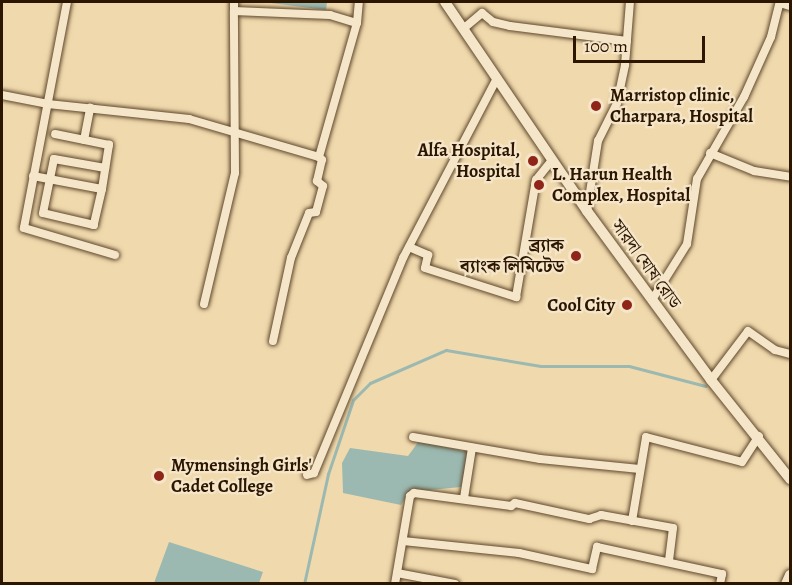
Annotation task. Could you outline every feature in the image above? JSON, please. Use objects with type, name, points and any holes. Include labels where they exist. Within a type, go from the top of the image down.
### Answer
[{"type":"main road","name":"সারদা ঘোষ রোড","points":[[447,2],[587,211],[711,380],[759,436],[790,478]]},
{"type":"main road","points":[[786,584],[790,575]]},
{"type":"street","points":[[67,2],[24,228],[115,255]]},
{"type":"street","points":[[204,304],[226,221],[237,132],[234,2]]},
{"type":"street","points":[[273,340],[291,258],[309,213],[316,213],[323,186],[316,181],[322,160],[319,157],[357,23],[359,2]]},
{"type":"street","points":[[587,211],[598,141],[616,103],[627,41],[630,2]]},
{"type":"street","points":[[652,300],[676,268],[687,244],[697,179],[744,97],[771,37],[780,2],[790,6]]},
{"type":"street","points":[[234,11],[330,15],[357,23]]},
{"type":"street","points":[[464,29],[482,13],[493,22],[510,26],[627,41]]},
{"type":"street","points":[[307,475],[315,473],[409,247],[497,78]]},
{"type":"street","points":[[2,95],[48,104],[189,119],[319,157]]},
{"type":"street","points":[[84,140],[90,108]]},
{"type":"street","points":[[55,134],[109,145],[102,189],[94,225],[43,213],[55,158],[105,168]]},
{"type":"street","points":[[710,153],[754,171],[790,177]]},
{"type":"street","points":[[409,247],[429,256],[424,268],[516,297],[536,180],[552,160]]},
{"type":"street","points":[[33,176],[102,189]]},
{"type":"street","points":[[711,380],[748,331],[775,350],[790,354]]},
{"type":"street","points":[[632,521],[646,437],[742,462],[759,436]]},
{"type":"street","points":[[413,437],[472,448],[640,469]]},
{"type":"street","points":[[464,498],[472,448]]},
{"type":"street","points":[[395,584],[410,496],[464,498],[589,519],[601,515],[673,528],[669,562]]},
{"type":"street","points":[[403,541],[519,553],[592,570],[597,547],[722,574],[720,584]]},
{"type":"street","points":[[397,573],[455,584]]},
{"type":"water","points":[[263,2],[327,2],[326,10]]},
{"type":"water","points":[[419,441],[468,452],[461,487],[409,492],[401,505],[343,493],[342,463],[350,448],[408,456]]},
{"type":"water","points":[[169,542],[263,572],[259,583],[154,583]]},
{"type":"waterway","points":[[304,584],[328,474],[353,400],[370,383],[446,350],[541,366],[629,366],[705,386]]},
{"type":"place","name":"Marristop clinic, Charpara, Hospital","points":[[596,106]]},
{"type":"place","name":"Alfa Hospital, Hospital","points":[[533,161]]},
{"type":"place","name":"L. Harun Health Complex, Hospital","points":[[539,185]]},
{"type":"place","name":"ব্র্যাক ব্যাংক লিমিটেড","points":[[576,256]]},
{"type":"place","name":"Cool City","points":[[627,305]]},
{"type":"place","name":"Mymensingh Girls' Cadet College","points":[[159,476]]}]
